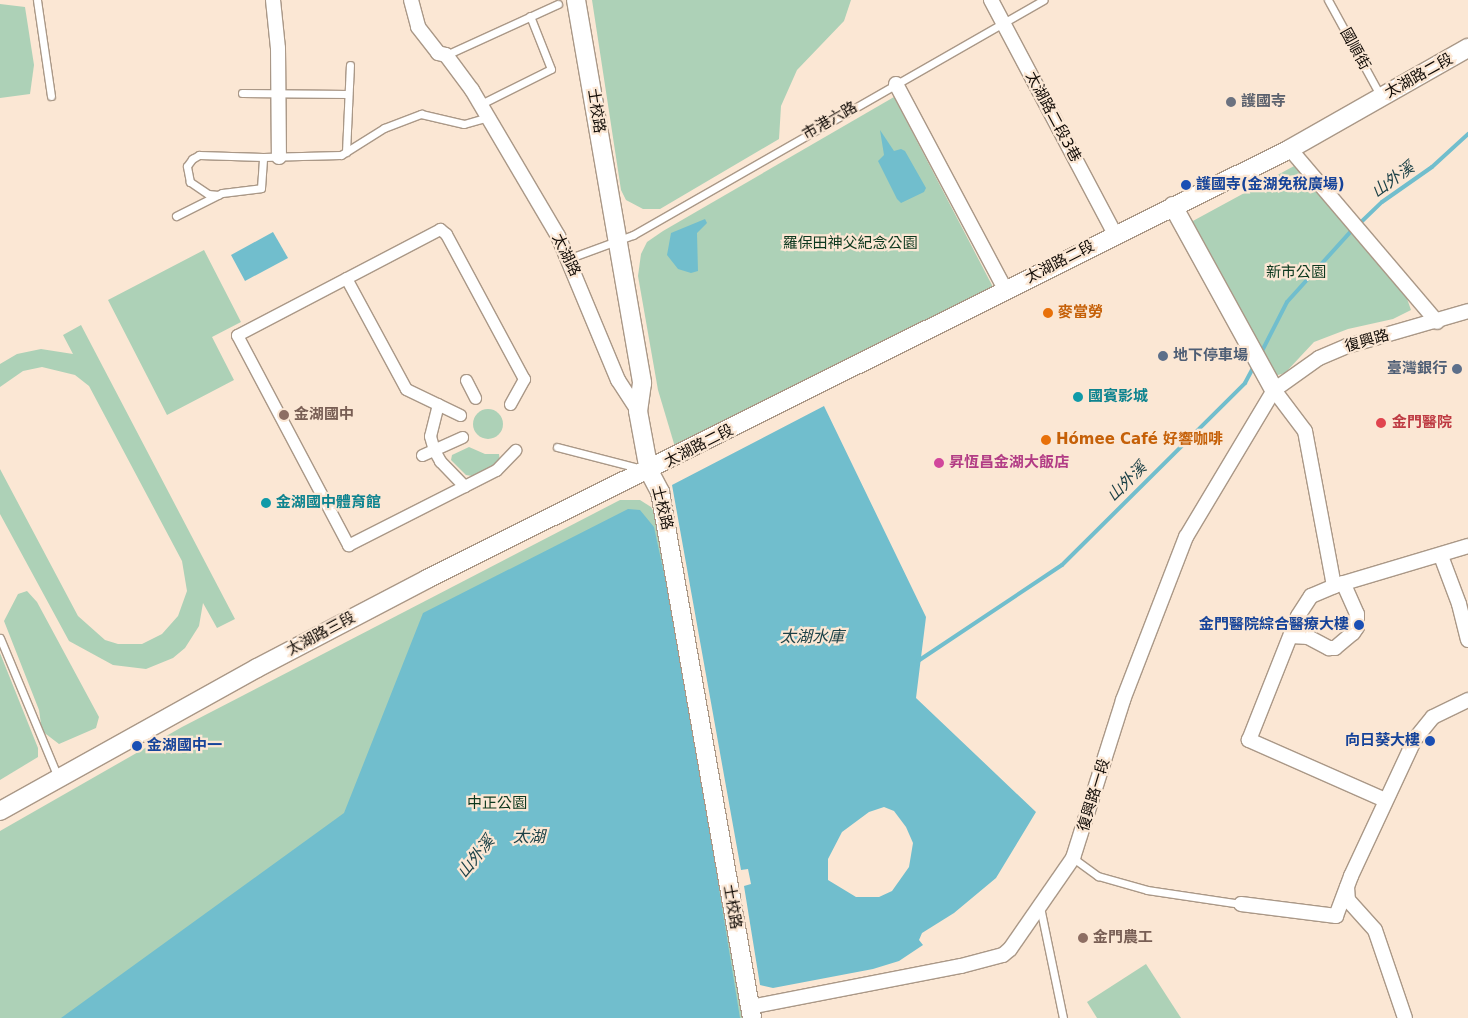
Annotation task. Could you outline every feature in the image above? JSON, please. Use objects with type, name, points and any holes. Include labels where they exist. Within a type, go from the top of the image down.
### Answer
[{"type":"street","points":[[273,0],[279,157]]},
{"type":"street","name":"太湖路","points":[[411,0],[418,27],[438,52],[446,55],[481,104],[570,258],[618,380],[638,411]]},
{"type":"street","name":"士校路","points":[[576,0],[642,382],[638,411],[649,471],[658,485],[662,501],[751,1012]]},
{"type":"street","name":"太湖路二段3巷","points":[[991,0],[1115,234]]},
{"type":"street","name":"太湖路二段","points":[[649,471],[1115,234],[1290,149],[1468,48]]},
{"type":"street","points":[[896,84],[1006,290]]},
{"type":"street","points":[[1290,149],[1436,322]]},
{"type":"street","points":[[1173,206],[1249,342],[1270,384],[1305,431],[1338,585],[1358,614],[1357,627],[1353,633],[1335,648],[1329,648],[1308,637],[1291,636]]},
{"type":"street","points":[[510,404],[524,379],[446,234],[440,229],[237,335],[348,545],[504,464],[515,450]]},
{"type":"street","points":[[346,278],[406,389],[460,415]]},
{"type":"street","name":"復興路","points":[[1270,384],[1346,346],[1436,322],[1468,311]]},
{"type":"street","points":[[466,380],[475,398]]},
{"type":"street","name":"復興路一段","points":[[751,1012],[1003,954],[1010,949],[1073,858],[1123,700],[1186,537],[1270,384]]},
{"type":"street","points":[[438,404],[430,436],[434,450],[440,462],[464,486]]},
{"type":"street","points":[[422,455],[462,437]]},
{"type":"street","name":"太湖路三段","points":[[0,811],[58,777],[427,579],[649,471]]},
{"type":"street","points":[[1385,800],[1249,740],[1304,604],[1319,591],[1441,556],[1468,546]]},
{"type":"street","points":[[1441,556],[1460,604],[1468,640]]},
{"type":"street","points":[[1336,916],[1347,885],[1385,800],[1420,732],[1432,718],[1468,700]]},
{"type":"street","points":[[1347,885],[1348,900],[1370,922],[1378,938],[1405,1018]]},
{"type":"street","points":[[1241,904],[1336,916],[1353,915],[1370,922]]},
{"type":"lane","points":[[37,0],[51,96]]},
{"type":"lane","name":"市港六路","points":[[570,258],[655,223],[1043,0]]},
{"type":"lane","name":"國順街","points":[[1328,0],[1381,97]]},
{"type":"lane","points":[[446,55],[558,4]]},
{"type":"lane","points":[[481,104],[551,68],[530,16]]},
{"type":"lane","points":[[346,152],[350,65]]},
{"type":"lane","points":[[242,93],[348,94]]},
{"type":"lane","points":[[263,157],[261,188],[218,195],[208,194],[190,182],[187,166],[192,159],[199,155],[279,157],[346,152],[384,128],[421,114],[464,124],[489,117]]},
{"type":"lane","points":[[176,216],[218,195]]},
{"type":"lane","points":[[558,447],[649,471]]},
{"type":"lane","points":[[0,638],[58,777]]},
{"type":"lane","points":[[1073,858],[1098,876],[1147,890],[1241,904]]},
{"type":"lane","points":[[1040,906],[1063,1018]]},
{"type":"green space","points":[[592,0],[851,0],[844,21],[797,70],[781,106],[779,139],[660,209],[643,209],[626,200],[621,190]]},
{"type":"green space","points":[[0,4],[25,7],[34,65],[30,94],[0,98]]},
{"type":"green space","name":"羅保田神父紀念公園","points":[[894,97],[994,289],[675,447],[658,390],[638,276],[641,254],[647,242]]},
{"type":"green space","name":"新市公園","points":[[1296,165],[1405,293],[1411,310],[1393,319],[1348,329],[1314,342],[1285,373],[1271,377],[1191,222]]},
{"type":"green space","points":[[204,250],[241,322],[212,337],[234,380],[167,415],[108,300]]},
{"type":"green space","points":[[81,325],[235,619],[217,628],[203,603],[199,626],[185,648],[173,658],[146,669],[113,665],[69,641],[0,514],[0,469],[78,616],[105,640],[118,644],[142,644],[162,634],[178,616],[187,591],[182,561],[89,386],[75,375],[42,367],[23,371],[0,387],[0,364],[17,354],[41,349],[73,354],[63,335]]},
{"type":"green space","points":[[488,409],[499,413],[503,424],[499,435],[488,439],[477,435],[473,424],[477,413]]},
{"type":"green space","points":[[469,447],[485,454],[499,454],[500,462],[472,476],[466,475],[451,460],[452,455]]},
{"type":"green space","name":"太湖","points":[[620,500],[640,500],[651,507],[669,537],[752,1018],[0,1018],[0,831],[182,727]]},
{"type":"green space","points":[[27,591],[37,602],[99,717],[96,728],[59,744],[42,731],[39,710],[4,621],[18,594]]},
{"type":"green space","points":[[0,653],[38,748],[38,757],[0,780]]},
{"type":"green space","points":[[1146,964],[1181,1018],[1097,1018],[1087,1002]]},
{"type":"water","points":[[880,130],[894,151],[901,149],[905,151],[926,188],[924,192],[901,203],[897,199],[878,161],[884,155]]},
{"type":"water","points":[[705,219],[707,223],[697,233],[698,271],[691,273],[678,269],[667,255],[671,233]]},
{"type":"water","points":[[273,232],[288,258],[245,281],[231,255]]},
{"type":"water","name":"太湖水庫","points":[[824,406],[926,617],[916,698],[1036,812],[996,878],[954,913],[922,933],[919,940],[923,945],[899,961],[873,969],[773,988],[760,985],[744,886],[751,884],[748,869],[741,870],[672,485]],"holes":[[[884,807],[894,811],[906,827],[913,843],[909,867],[892,891],[879,897],[856,897],[828,880],[828,859],[842,832],[869,812]]]},
{"type":"water","name":"太湖","points":[[628,509],[640,510],[654,527],[680,648],[740,1018],[61,1018],[344,813],[423,613]]},
{"type":"waterway","name":"山外溪","points":[[1358,225],[1382,202],[1432,167],[1468,134]]},
{"type":"waterway","name":"山外溪","points":[[1260,355],[1287,302],[1353,229]]},
{"type":"waterway","name":"山外溪","points":[[918,661],[1062,565],[1245,383],[1254,366]]},
{"type":"place","name":"護國寺","points":[[1231,102]]},
{"type":"place","name":"護國寺(金湖免稅廣場)","points":[[1186,185]]},
{"type":"place","name":"麥當勞","points":[[1048,313]]},
{"type":"place","name":"地下停車場","points":[[1163,356]]},
{"type":"place","name":"臺灣銀行","points":[[1457,369]]},
{"type":"place","name":"國賓影城","points":[[1078,397]]},
{"type":"place","name":"金湖國中","points":[[284,415]]},
{"type":"place","name":"金門醫院","points":[[1381,423]]},
{"type":"place","name":"Hómee Café 好響咖啡","points":[[1046,440]]},
{"type":"place","name":"昇恆昌金湖大飯店","points":[[939,463]]},
{"type":"place","name":"金湖國中體育館","points":[[266,503]]},
{"type":"place","name":"金門醫院綜合醫療大樓","points":[[1359,625]]},
{"type":"place","name":"向日葵大樓","points":[[1430,741]]},
{"type":"place","name":"金湖國中一","points":[[137,746]]},
{"type":"place","name":"金門農工","points":[[1083,938]]},
{"type":"park label","name":"中正公園","points":[[497,804]]}]
